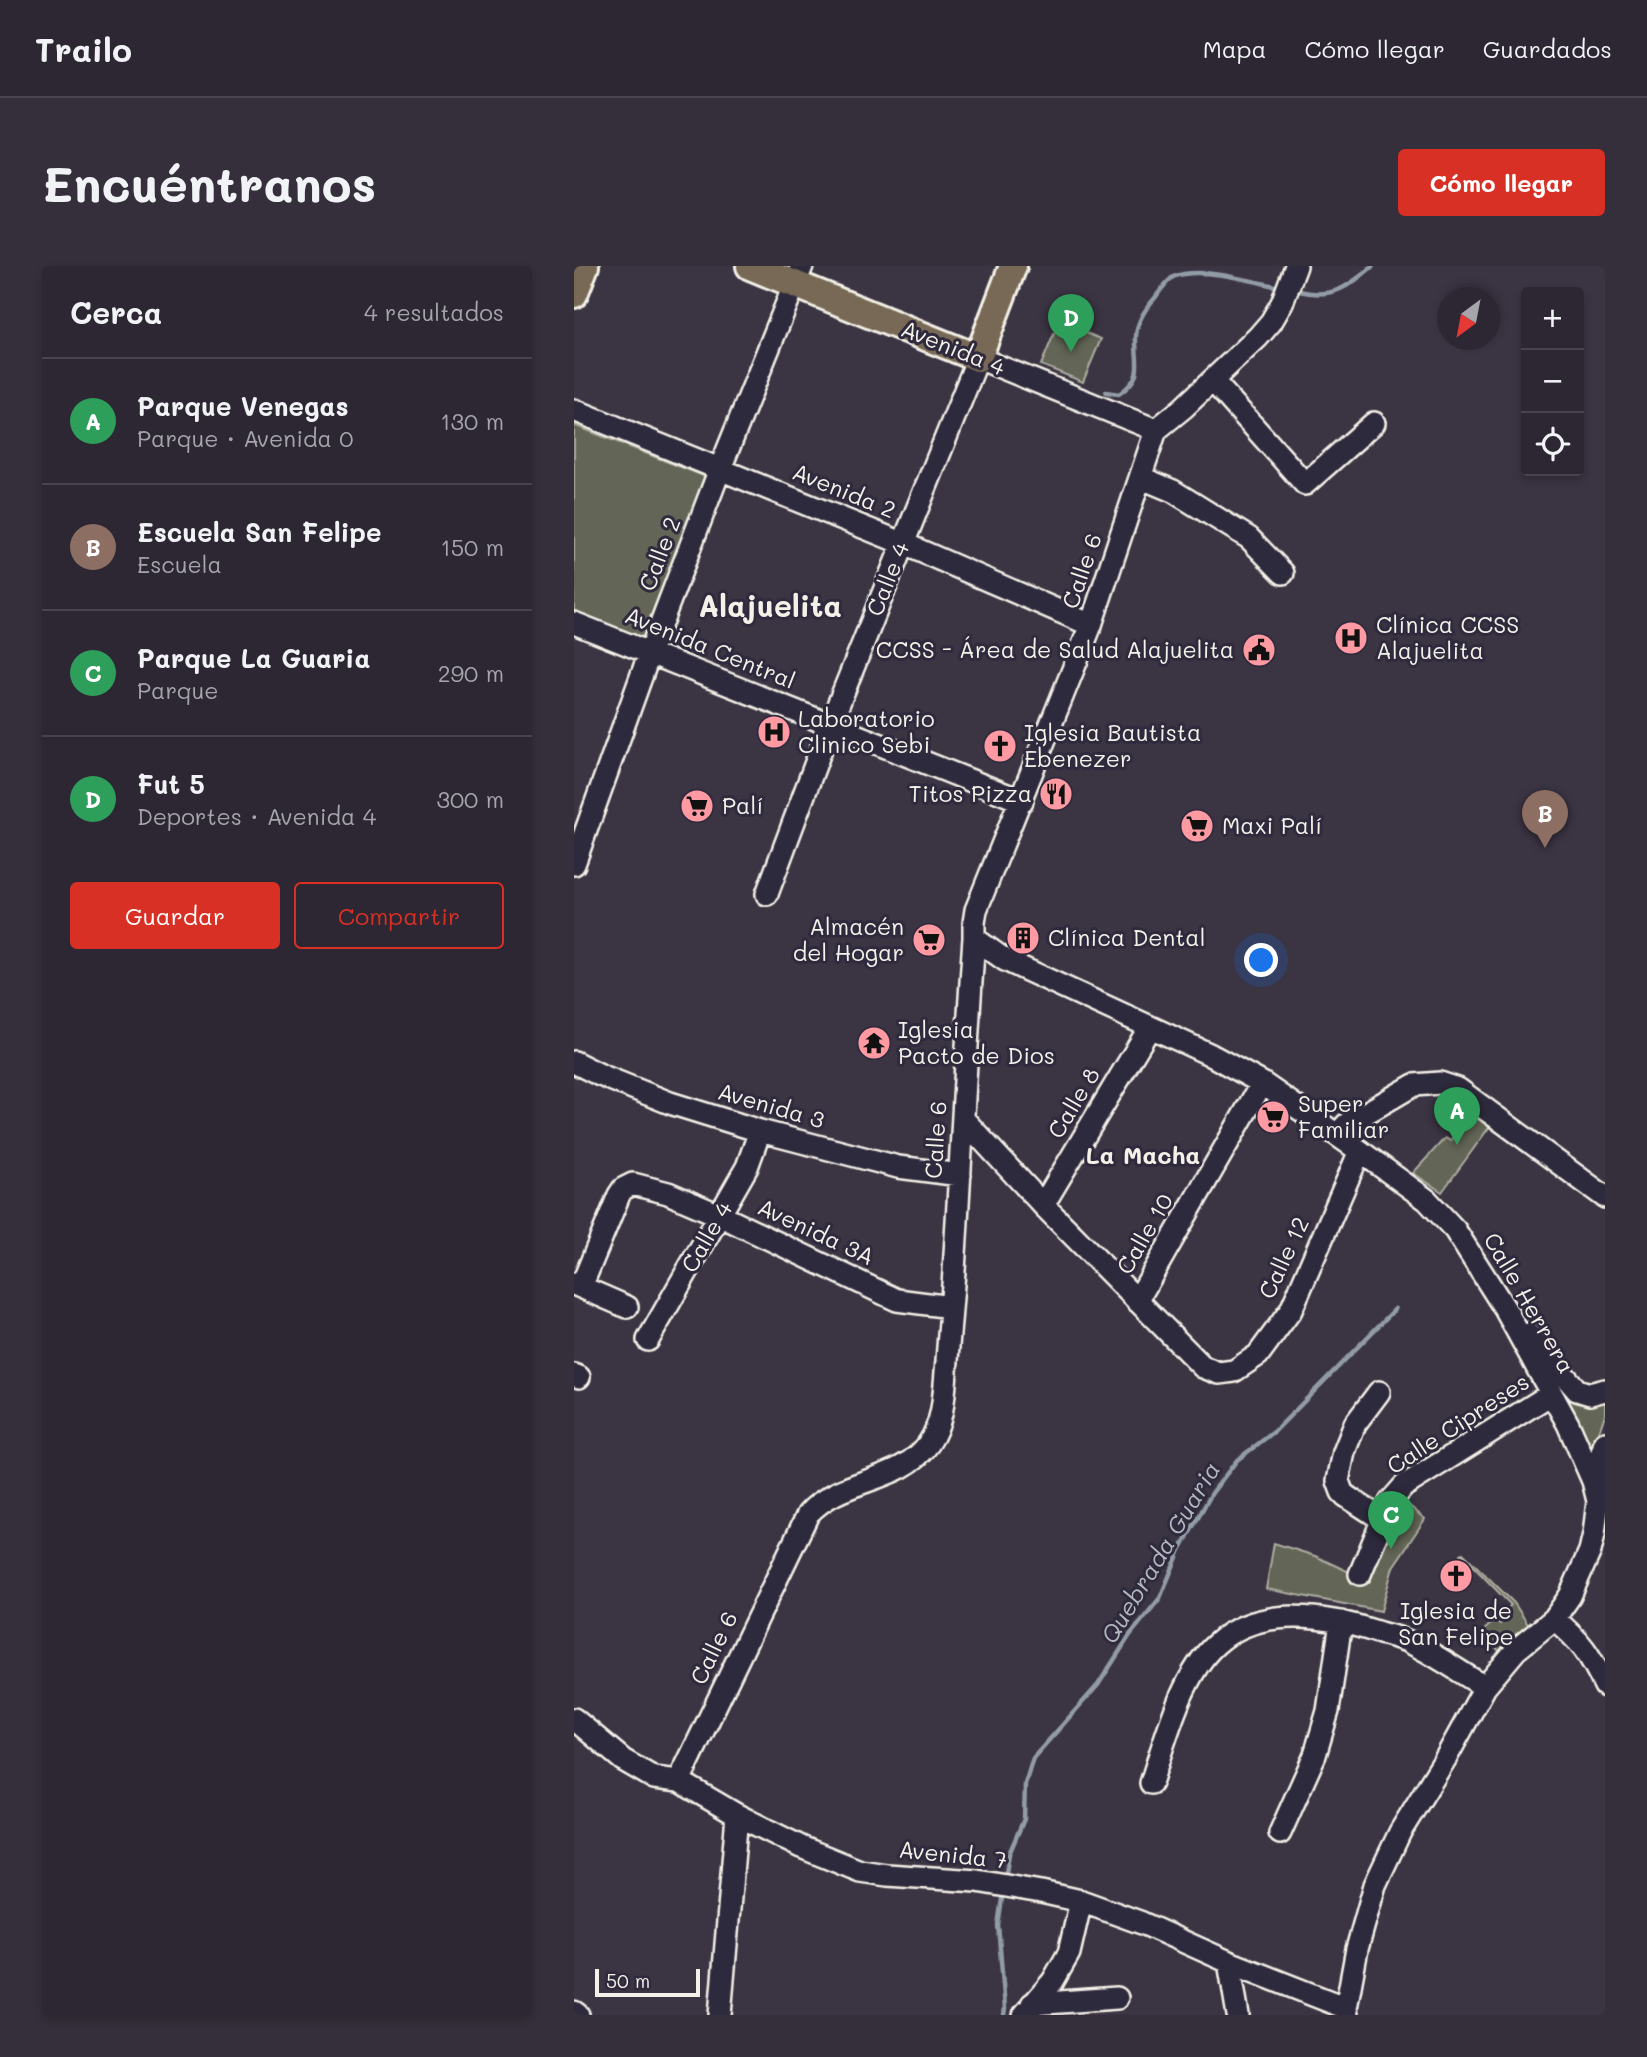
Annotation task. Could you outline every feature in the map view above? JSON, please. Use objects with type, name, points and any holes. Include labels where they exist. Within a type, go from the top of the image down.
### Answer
[{"type":"main road","points":[[574,294],[585,266]]},
{"type":"main road","name":"Avenida 4","points":[[750,266],[799,275],[978,358]]},
{"type":"main road","name":"Calle 4","points":[[978,358],[1013,266]]},
{"type":"street","points":[[1156,430],[1213,380],[1271,322],[1282,303],[1296,266]]},
{"type":"street","name":"Calle 2","points":[[576,851],[720,469],[799,275]]},
{"type":"street","name":"Avenida 4","points":[[978,358],[1156,430]]},
{"type":"street","name":"Calle 4","points":[[767,894],[830,724],[978,358]]},
{"type":"street","points":[[1213,380],[1305,484],[1374,423]]},
{"type":"street","name":"Avenida 2","points":[[574,410],[902,543],[1091,625]]},
{"type":"street","name":"Calle 6","points":[[679,1781],[808,1514],[834,1493],[909,1463],[928,1445],[937,1427],[942,1407],[951,1307],[976,910],[1091,625],[1156,430]]},
{"type":"street","points":[[1142,478],[1173,491],[1249,538],[1283,573]]},
{"type":"street","name":"Avenida Central","points":[[574,623],[1022,801]]},
{"type":"street","name":"Calle Herrera","points":[[974,938],[1005,960],[1209,1054],[1262,1083],[1427,1200],[1455,1230],[1505,1309],[1568,1424],[1598,1494]]},
{"type":"street","name":"Calle 8","points":[[1043,1205],[1150,1027]]},
{"type":"street","name":"Avenida 3","points":[[574,1062],[670,1103],[760,1131],[898,1167],[960,1175]]},
{"type":"street","name":"Calle 10","points":[[1137,1301],[1262,1083]]},
{"type":"street","points":[[1337,1135],[1347,1124],[1414,1085],[1440,1083],[1458,1089],[1605,1197]]},
{"type":"street","points":[[964,1120],[1137,1301]]},
{"type":"street","name":"Calle 4","points":[[648,1340],[747,1167],[760,1131]]},
{"type":"street","name":"Calle 12","points":[[1137,1301],[1203,1367],[1219,1373],[1234,1371],[1258,1355],[1291,1310],[1360,1151]]},
{"type":"street","name":"Avenida 3A","points":[[577,1286],[623,1189],[633,1184],[668,1193],[897,1300],[951,1307]]},
{"type":"street","points":[[577,1286],[627,1307]]},
{"type":"street","points":[[1505,1309],[1577,1390],[1590,1394],[1605,1390]]},
{"type":"street","points":[[1379,1392],[1355,1424],[1344,1452],[1338,1481],[1346,1496],[1383,1520]]},
{"type":"street","name":"Calle Cipreses","points":[[1360,1574],[1390,1502],[1404,1486],[1551,1394]]},
{"type":"street","points":[[1346,2012],[1357,1949],[1375,1885],[1400,1832],[1447,1756],[1485,1687],[1516,1650],[1554,1619],[1570,1596],[1590,1551],[1594,1534],[1605,1443]]},
{"type":"street","points":[[1151,1783],[1169,1727],[1190,1678],[1216,1644],[1254,1623],[1297,1617],[1357,1625],[1410,1642],[1485,1687]]},
{"type":"street","points":[[1554,1619],[1576,1637],[1591,1657],[1605,1686]]},
{"type":"street","points":[[1280,1833],[1315,1755],[1325,1722],[1341,1622]]},
{"type":"street","name":"Avenida 7","points":[[574,1719],[623,1760],[654,1778],[679,1781],[737,1815],[801,1847],[860,1871],[977,1881],[1081,1901],[1142,1923],[1346,2012]]},
{"type":"street","points":[[720,2015],[737,1815]]},
{"type":"street","points":[[1028,2009],[1053,1981],[1069,1953],[1081,1901]]},
{"type":"street","points":[[1229,1962],[1238,2015]]},
{"type":"street","points":[[1028,2009],[1117,1997]]},
{"type":"green space","points":[[1059,322],[1101,339],[1083,382],[1041,365]]},
{"type":"green space","points":[[574,425],[709,478],[645,641],[574,614]]},
{"type":"green space","points":[[1464,1102],[1493,1122],[1442,1192],[1413,1173],[1445,1138],[1451,1141]]},
{"type":"green space","points":[[1522,1331],[1574,1393],[1605,1395],[1605,1414],[1597,1438],[1596,1459],[1586,1438]]},
{"type":"green space","points":[[1399,1497],[1425,1519],[1393,1567],[1381,1611],[1266,1589],[1274,1543],[1315,1556],[1364,1579]]},
{"type":"green space","points":[[1461,1554],[1514,1603],[1529,1626],[1499,1651],[1483,1631],[1495,1620],[1500,1624],[1505,1619],[1501,1615],[1511,1605]]},
{"type":"waterway","points":[[1299,291],[1331,292],[1348,285],[1373,266]]},
{"type":"waterway","points":[[1106,392],[1119,394],[1132,382],[1137,370],[1136,335],[1139,323],[1147,307],[1173,277],[1184,274],[1211,274],[1279,287]]},
{"type":"waterway","name":"Quebrada Guaria","points":[[1005,1880],[1009,1854],[1024,1819],[1025,1784],[1033,1758],[1098,1685],[1130,1635],[1160,1598],[1180,1550],[1212,1493],[1237,1460],[1275,1431],[1395,1309]]},
{"type":"waterway","name":"Quebrada Guaria","points":[[1003,1892],[998,1925],[1004,2015]]},
{"type":"place","name":"Fut 5","points":[[1071,352]]},
{"type":"place","name":"Clínica CCSS Alajuelita","points":[[1351,638]]},
{"type":"place","name":"CCSS - Área de Salud Alajuelita","points":[[1259,650]]},
{"type":"place","name":"Laboratorio Clinico Sebi","points":[[774,732]]},
{"type":"place","name":"Iglesia Bautista Ebenezer","points":[[1000,746]]},
{"type":"place","name":"Titos Pizza","points":[[1056,794]]},
{"type":"place","name":"Palí","points":[[697,806]]},
{"type":"place","name":"Maxi Palí","points":[[1197,826]]},
{"type":"place","name":"Escuela San Felipe","points":[[1545,848]]},
{"type":"place","name":"Clínica Dental","points":[[1023,938]]},
{"type":"place","name":"Almacén del Hogar","points":[[929,940]]},
{"type":"place","name":"Iglesia Pacto de Dios","points":[[874,1043]]},
{"type":"place","name":"Super Familiar","points":[[1273,1117]]},
{"type":"place","name":"Parque Venegas","points":[[1457,1145]]},
{"type":"place","name":"Parque La Guaria","points":[[1391,1549]]},
{"type":"place","name":"Iglesia de San Felipe","points":[[1456,1576]]},
{"type":"district","name":"Alajuelita","points":[[770,607]]},
{"type":"district","name":"La Macha","points":[[1143,1156]]}]
